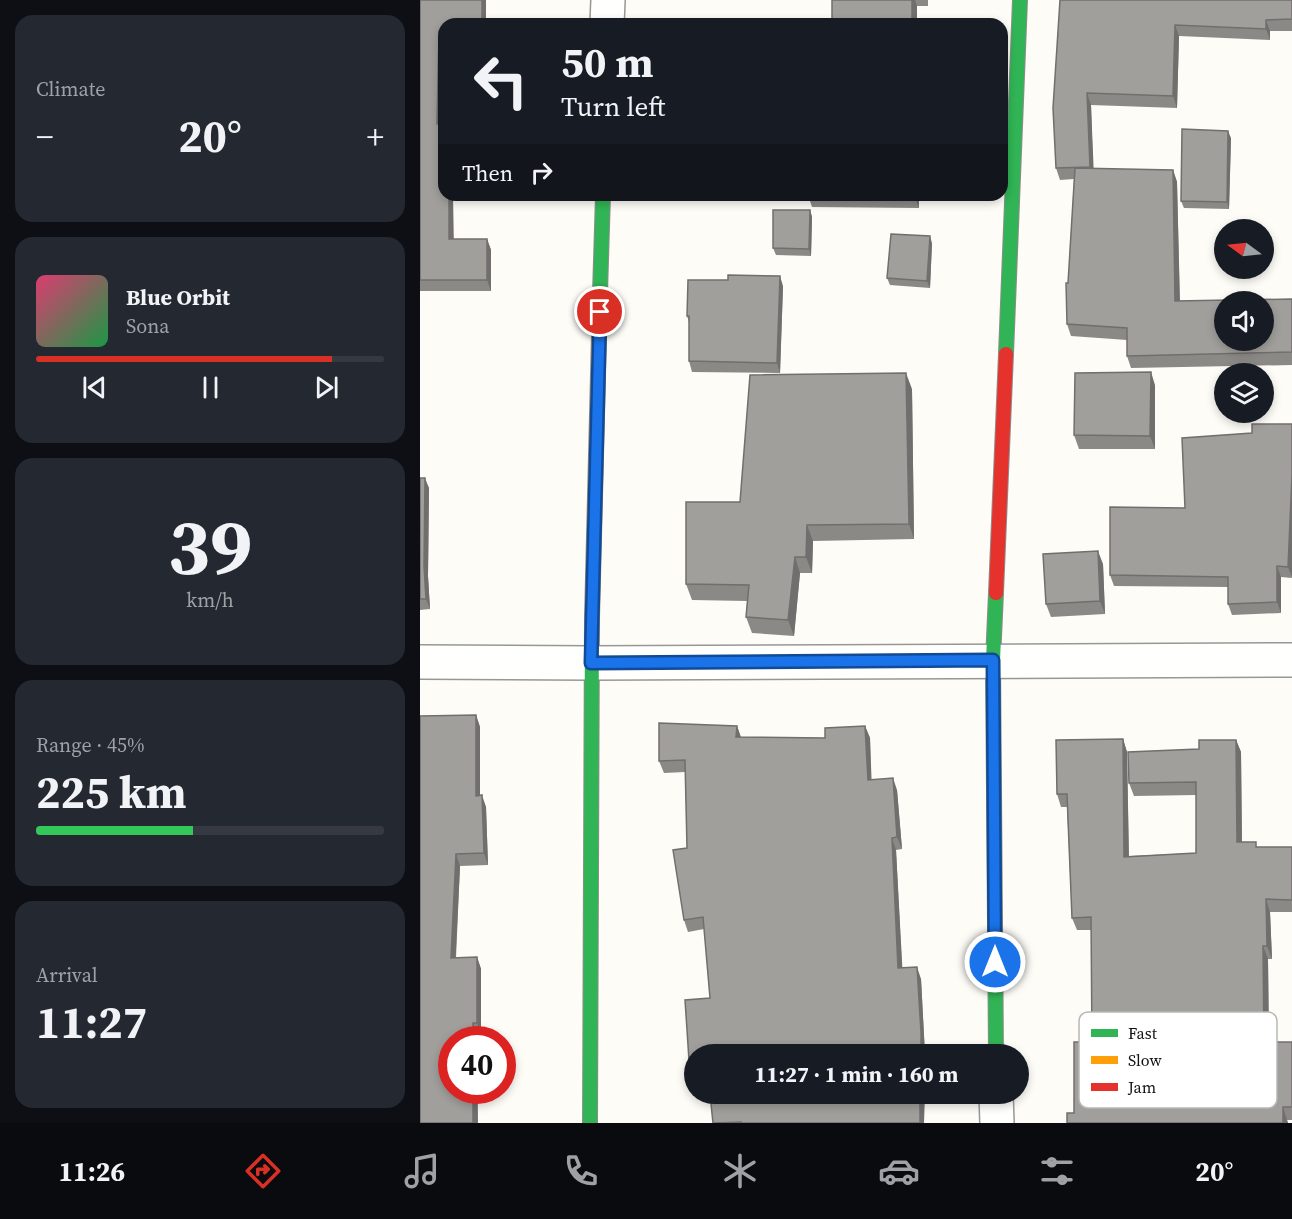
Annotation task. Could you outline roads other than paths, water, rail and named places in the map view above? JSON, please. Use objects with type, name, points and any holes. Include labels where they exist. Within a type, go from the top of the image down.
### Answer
[{"type":"street","points":[[607,18],[608,0]]},
{"type":"street","points":[[996,1044],[993,660],[1020,0]]},
{"type":"street","points":[[590,1123],[591,663],[603,201]]},
{"type":"street","points":[[420,662],[1292,660]]},
{"type":"street","points":[[996,1104],[997,1123]]}]
